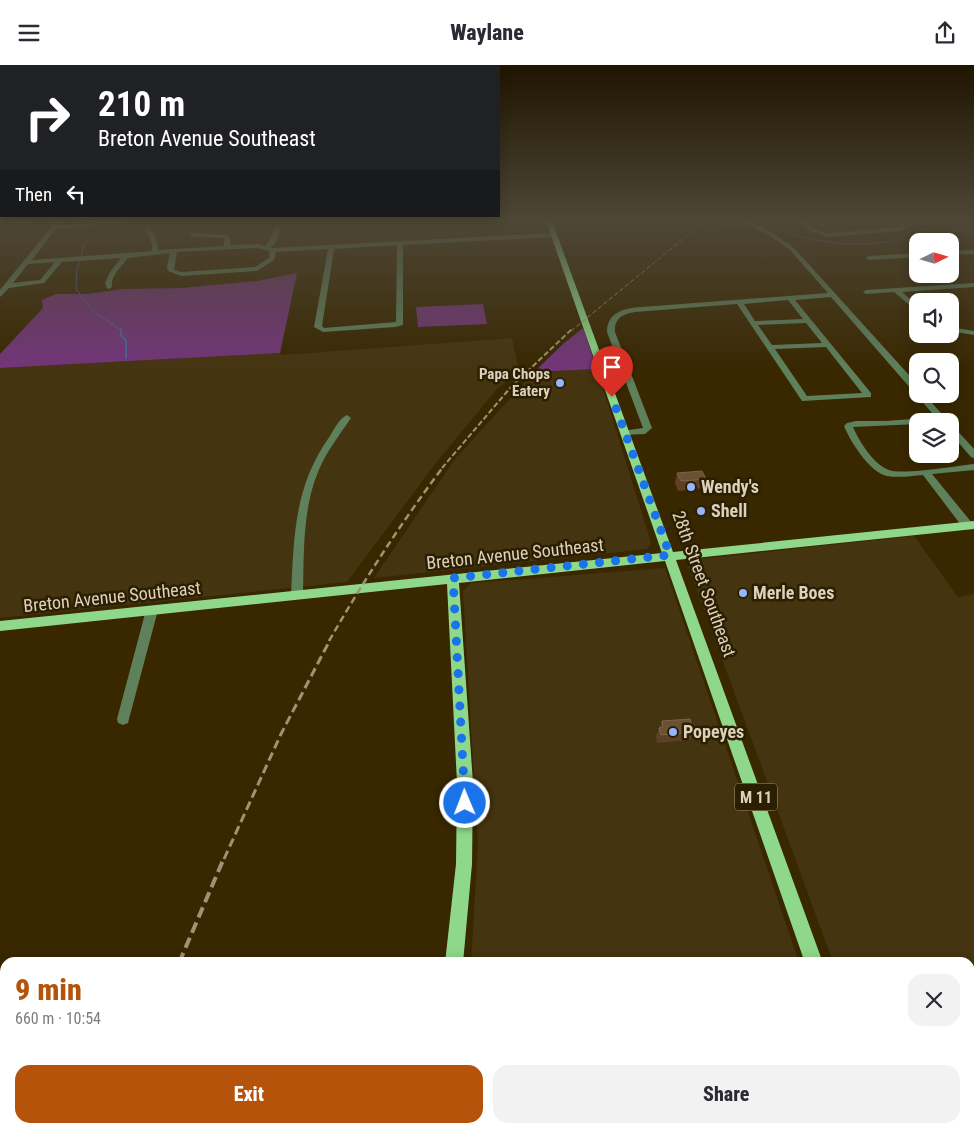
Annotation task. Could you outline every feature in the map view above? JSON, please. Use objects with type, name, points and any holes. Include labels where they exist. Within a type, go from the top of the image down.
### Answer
[{"type":"main road","name":"28th Street Southeast","points":[[567,271],[670,555],[812,957]]},
{"type":"main road","name":"Breton Avenue Southeast","points":[[0,626],[670,555],[971,526]]},
{"type":"main road","points":[[453,578],[465,783],[464,864],[455,957]]},
{"type":"street","points":[[0,295],[19,271]]},
{"type":"street","points":[[7,286],[42,282],[52,271]]},
{"type":"street","points":[[109,287],[110,276],[114,271]]},
{"type":"street","points":[[171,271],[181,274],[229,271]]},
{"type":"street","points":[[327,271],[318,327],[322,330],[398,324],[401,320],[400,271]]},
{"type":"street","points":[[810,271],[909,381]]},
{"type":"street","points":[[866,292],[974,285]]},
{"type":"street","points":[[896,290],[909,302]]},
{"type":"street","points":[[625,433],[644,431],[648,428],[611,332],[611,321],[621,313],[633,309],[832,295]]},
{"type":"street","points":[[739,302],[805,399],[868,395],[790,298]]},
{"type":"street","points":[[754,323],[808,321]]},
{"type":"street","points":[[959,330],[974,333]]},
{"type":"street","points":[[771,347],[827,345]]},
{"type":"street","points":[[928,403],[937,413]]},
{"type":"street","points":[[297,595],[303,509],[310,481],[320,456],[346,418]]},
{"type":"street","points":[[909,421],[886,424],[850,423],[848,429],[872,463],[887,473],[926,473],[974,467]]},
{"type":"street","points":[[959,438],[974,455]]},
{"type":"street","points":[[926,473],[971,526]]},
{"type":"street","points":[[123,719],[152,610]]},
{"type":"shaded area","points":[[297,273],[280,353],[0,368],[0,354],[43,308],[42,300],[56,294],[87,294],[123,289],[181,288],[257,281]]},
{"type":"shaded area","points":[[483,304],[487,324],[418,327],[416,307]]},
{"type":"shaded area","points":[[583,328],[597,369],[534,372],[563,344]]},
{"type":"shaded area","points":[[512,338],[519,371],[497,389],[435,464],[347,582],[0,618],[0,368],[280,353],[282,355]]},
{"type":"shaded area","points":[[597,369],[651,542],[647,549],[374,578],[455,459],[534,372]]},
{"type":"shaded area","points":[[914,536],[958,597],[974,594],[974,957],[831,957],[688,566],[692,560]]},
{"type":"shaded area","points":[[665,568],[797,957],[471,957],[478,845],[463,591],[471,583]]},
{"type":"building","points":[[702,471],[706,479],[681,481],[677,473]]},
{"type":"building","points":[[690,719],[694,732],[661,735],[659,728],[663,727],[662,721]]},
{"type":"waterway","points":[[77,271],[76,289],[93,311],[121,330]]},
{"type":"waterway","points":[[121,330],[121,335],[126,341],[126,358]]},
{"type":"railway","points":[[571,331],[644,271]]},
{"type":"railway","points":[[442,468],[511,387],[572,329]]},
{"type":"railway","points":[[329,641],[383,552],[443,467]]},
{"type":"railway","points":[[224,859],[281,734],[330,640]]},
{"type":"railway","points":[[182,957],[224,858]]},
{"type":"place","name":"Papa Chops Eatery","points":[[560,383]]},
{"type":"place","name":"Wendy's","points":[[691,487]]},
{"type":"place","name":"Shell","points":[[701,511]]},
{"type":"place","name":"Merle Boes","points":[[743,593]]},
{"type":"place","name":"Popeyes","points":[[673,732]]},
{"type":"route","points":[[465,803],[464,749],[453,578],[670,555],[612,397]]}]
